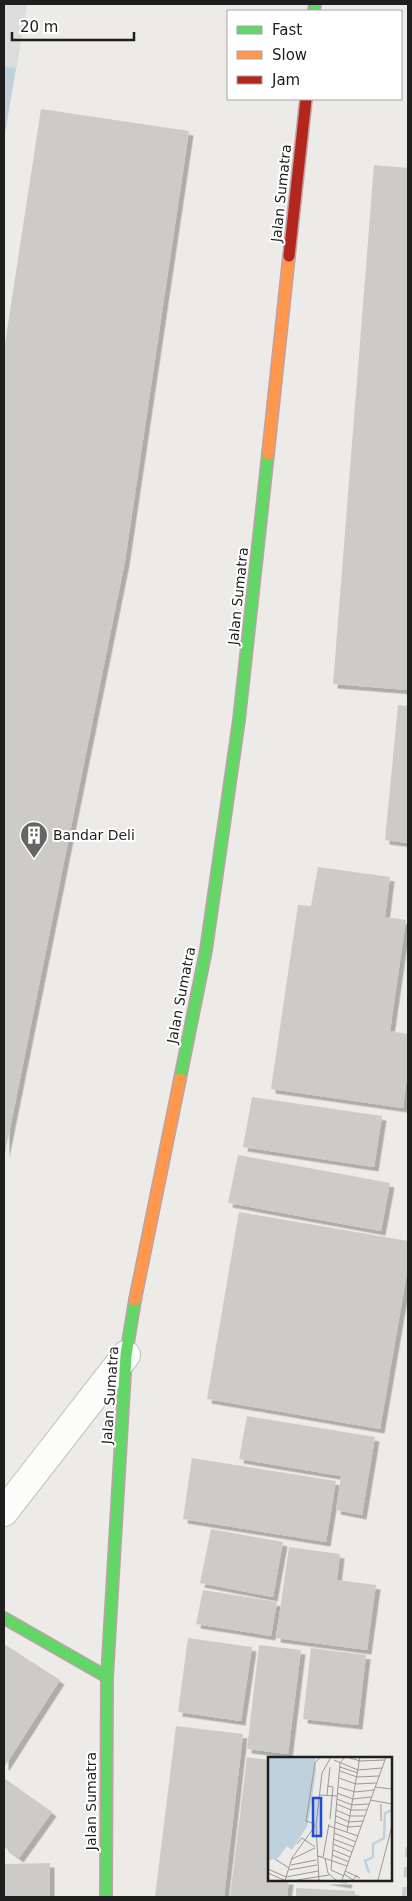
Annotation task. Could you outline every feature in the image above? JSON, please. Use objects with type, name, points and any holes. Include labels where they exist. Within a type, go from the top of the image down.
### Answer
[{"type":"highway","name":"Jalan Sumatra","points":[[106,1897],[107,1677],[126,1355],[133,1311],[206,950],[239,720],[306,100]]},
{"type":"highway","points":[[4,1618],[107,1677]]},
{"type":"street","points":[[4,1512],[126,1355]]},
{"type":"water","points":[[4,4],[27,4],[4,139]]},
{"type":"pier","points":[[4,4],[27,4],[16,68],[4,67]]},
{"type":"building","name":"Bandar Deli","points":[[41,109],[189,131],[125,561],[5,1153],[4,350]]},
{"type":"building","points":[[374,165],[408,168],[408,690],[333,684]]},
{"type":"building","points":[[398,705],[408,706],[408,843],[385,840]]},
{"type":"building","points":[[318,867],[390,877],[385,917],[406,920],[390,1031],[408,1034],[408,1069],[403,1108],[271,1089],[298,905],[311,906]]},
{"type":"building","points":[[252,1097],[382,1116],[374,1167],[243,1147]]},
{"type":"building","points":[[238,1155],[390,1183],[381,1231],[228,1203]]},
{"type":"building","points":[[239,1212],[408,1241],[408,1267],[380,1429],[207,1399]]},
{"type":"building","points":[[247,1416],[375,1437],[362,1515],[336,1510],[341,1476],[239,1459]]},
{"type":"building","points":[[192,1458],[336,1481],[326,1542],[183,1519]]},
{"type":"building","points":[[211,1529],[283,1542],[273,1597],[200,1583]]},
{"type":"building","points":[[289,1547],[340,1554],[337,1580],[376,1585],[367,1650],[276,1638]]},
{"type":"building","points":[[203,1590],[277,1602],[271,1636],[196,1624]]},
{"type":"building","points":[[188,1638],[252,1647],[241,1721],[178,1712]]},
{"type":"building","points":[[4,1644],[60,1680],[5,1766],[4,1765]]},
{"type":"building","points":[[259,1645],[301,1650],[288,1754],[247,1749]]},
{"type":"building","points":[[311,1648],[366,1655],[358,1725],[303,1719]]},
{"type":"building","points":[[176,1726],[243,1734],[224,1897],[155,1897]]},
{"type":"building","points":[[247,1757],[268,1760],[268,1881],[289,1881],[287,1897],[230,1897]]},
{"type":"building","points":[[4,1778],[52,1812],[19,1858],[4,1847]]},
{"type":"building","points":[[50,1863],[50,1897],[4,1897],[4,1864]]},
{"type":"building","points":[[330,1881],[348,1881],[347,1884]]},
{"type":"building","points":[[296,1888],[355,1891],[355,1897],[296,1897]]},
{"type":"railway","points":[[404,1897],[408,1843]]},
{"type":"traffic: fast","points":[[314,10],[315,4]]},
{"type":"traffic: fast","points":[[180,1079],[206,950],[239,720],[268,454]]},
{"type":"traffic: fast","points":[[106,1897],[107,1677],[126,1355],[135,1300]]},
{"type":"traffic: fast","points":[[4,1618],[107,1677]]},
{"type":"traffic: slow","points":[[268,454],[289,256]]},
{"type":"traffic: slow","points":[[135,1300],[180,1079]]},
{"type":"traffic: jam","points":[[289,256],[306,100]]},
{"type":"place","name":"Bandar Deli","points":[[34,859]]}]
